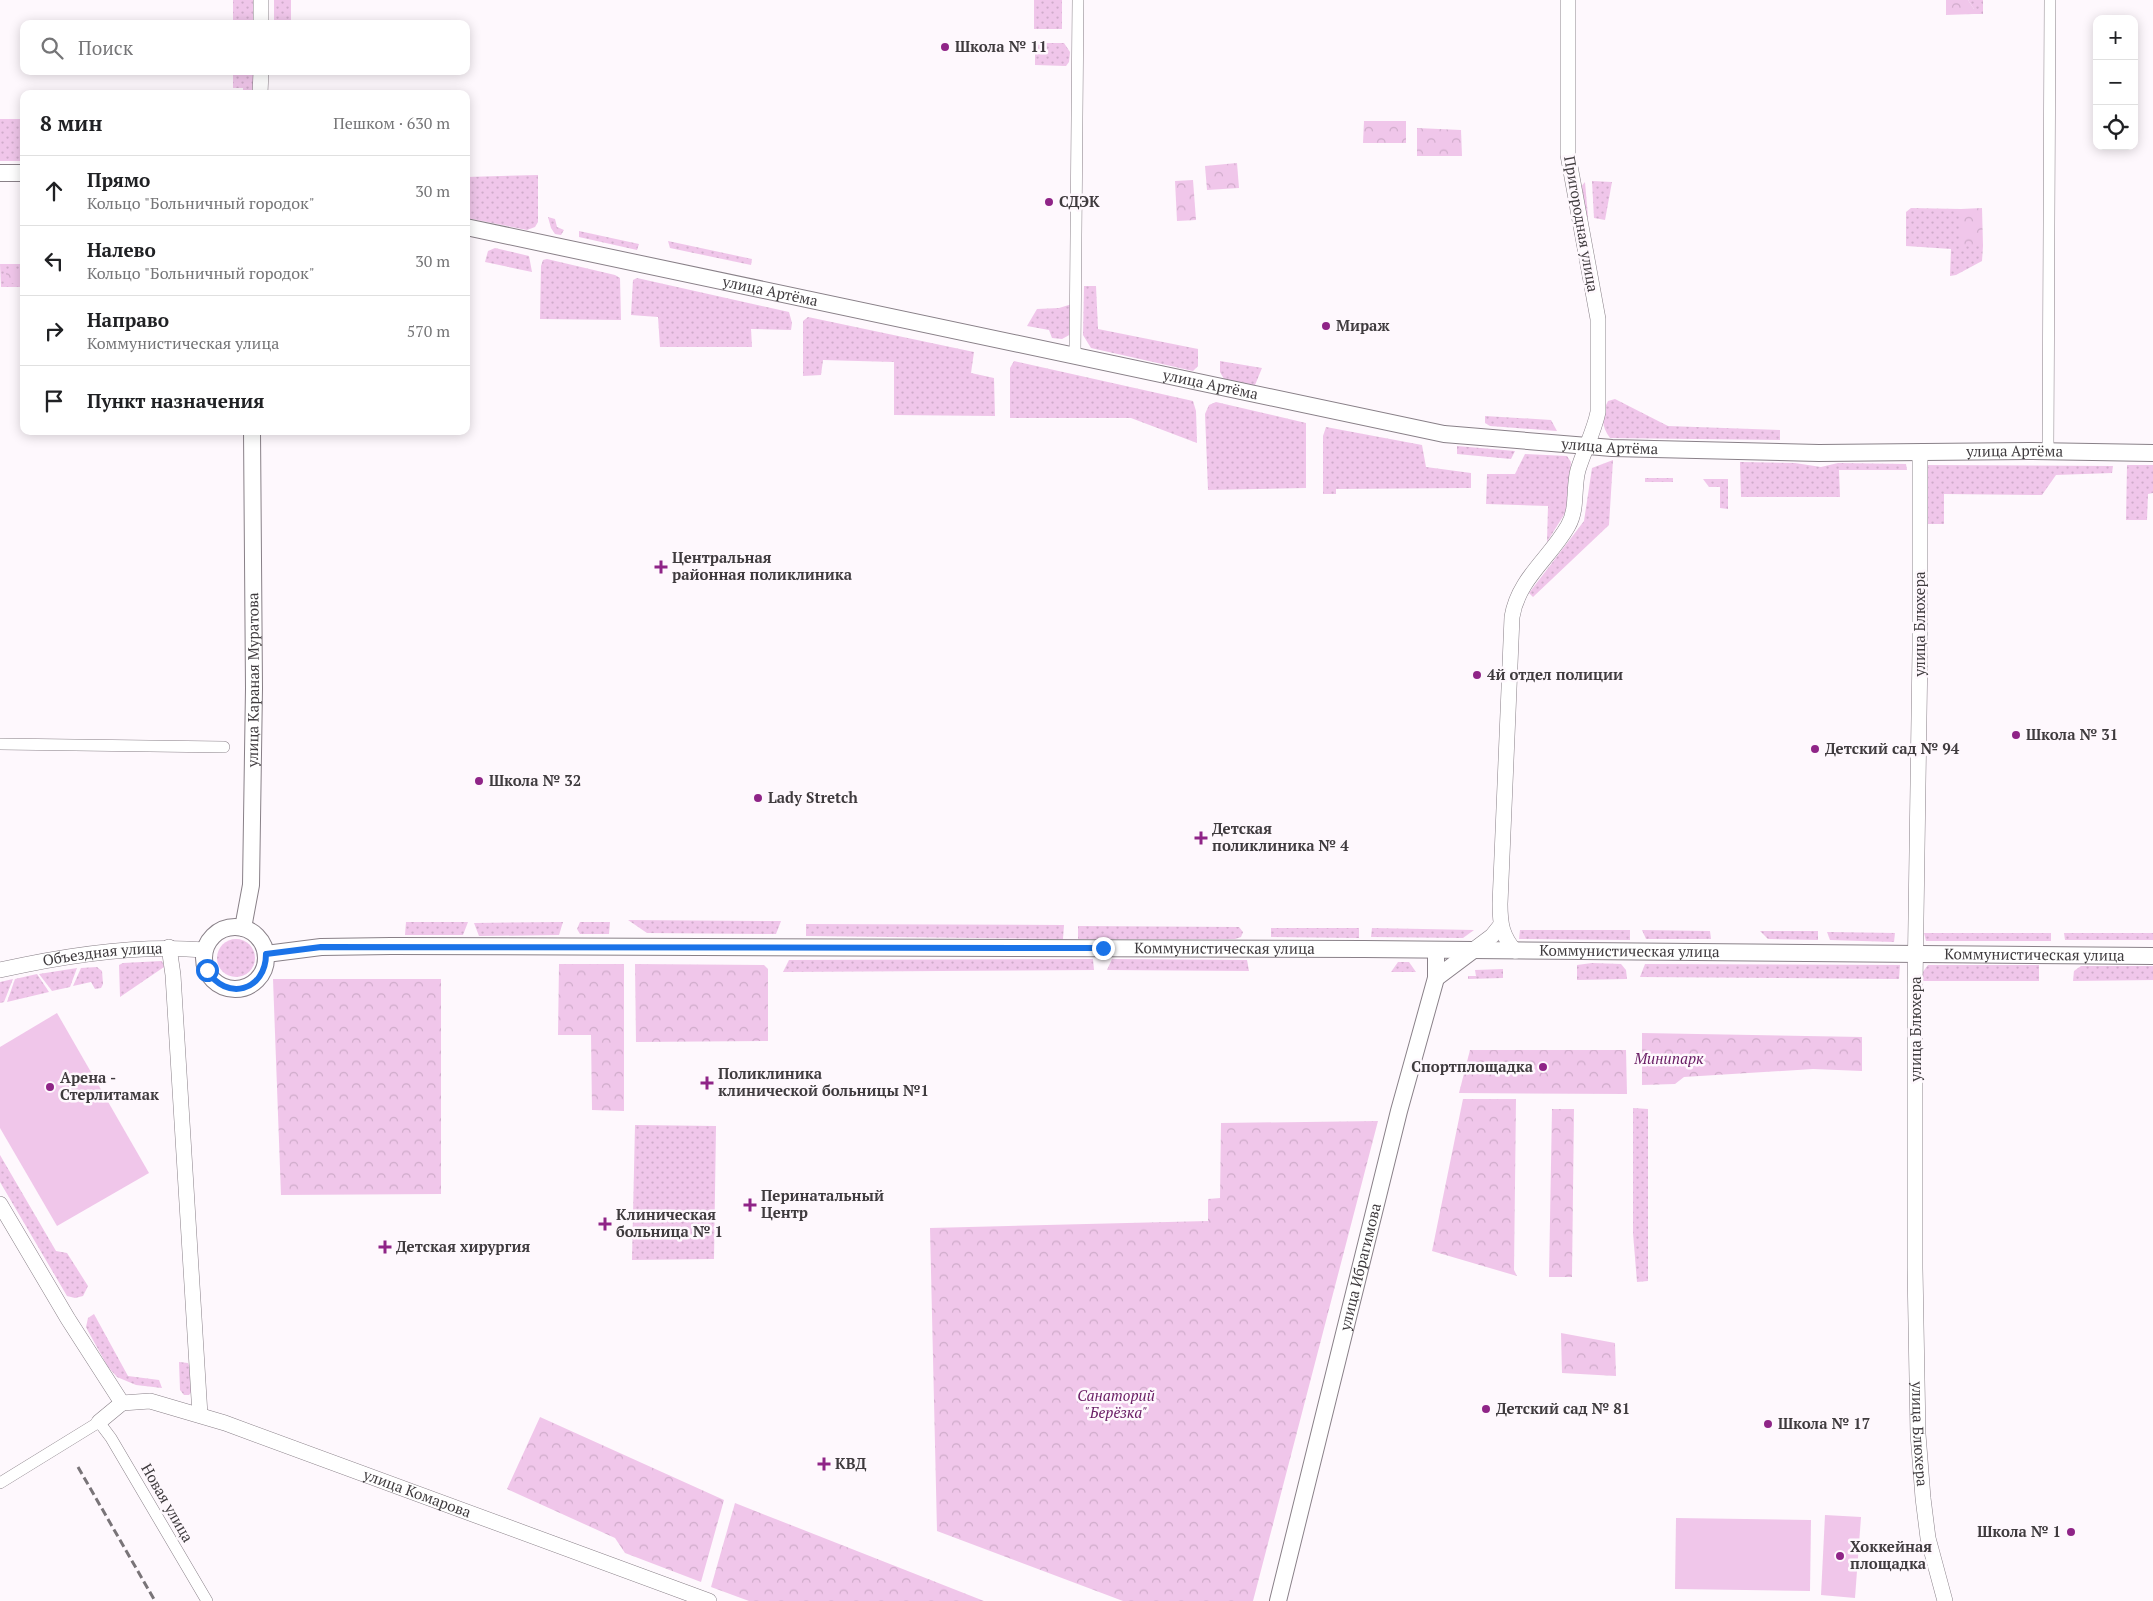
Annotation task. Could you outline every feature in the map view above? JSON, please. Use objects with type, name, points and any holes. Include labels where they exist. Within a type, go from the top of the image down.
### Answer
[{"type":"main road","points":[[0,173],[20,174]]},
{"type":"main road","name":"улица Артёма","points":[[470,228],[1444,434],[1587,446],[1798,453],[2153,453]]},
{"type":"main road","name":"улица Караная Муратова","points":[[243,928],[251,885],[254,688],[252,435]]},
{"type":"main road","points":[[227,928],[243,928],[256,935],[266,954],[264,970],[260,977],[246,988],[228,988],[212,978],[204,961],[205,950],[208,943],[220,931],[227,928]]},
{"type":"main road","name":"Коммунистическая улица","points":[[266,954],[321,947],[381,946],[1436,950],[2153,956]]},
{"type":"main road","name":"улица Ибрагимова","points":[[1278,1601],[1399,1111],[1436,978],[1436,950]]},
{"type":"main road","points":[[1436,978],[1472,951]]},
{"type":"street","points":[[261,0],[261,20]]},
{"type":"street","points":[[1075,355],[1078,0]]},
{"type":"street","name":"Пригородная улица","points":[[1500,926],[1510,672],[1515,600],[1568,526],[1574,510],[1577,472],[1595,426],[1598,412],[1598,319],[1568,155],[1568,0]]},
{"type":"street","points":[[2048,452],[2050,0]]},
{"type":"street","points":[[260,75],[260,90]]},
{"type":"street","name":"улица Блюхера","points":[[1920,454],[1915,1268],[1918,1434],[1922,1498],[1928,1538],[1945,1601]]},
{"type":"street","points":[[0,744],[224,747]]},
{"type":"street","points":[[1472,951],[1492,936],[1500,926],[1507,941],[1515,951]]},
{"type":"street","points":[[169,947],[173,975],[200,1415]]},
{"type":"street","name":"Объездная улица","points":[[0,970],[64,958],[169,947],[205,950]]},
{"type":"street","points":[[0,1204],[68,1320],[122,1403],[98,1422],[0,1483]]},
{"type":"street","name":"улица Комарова","points":[[122,1403],[150,1401],[200,1415],[709,1601]]},
{"type":"street","name":"Новая улица","points":[[98,1422],[111,1438],[207,1601]]},
{"type":"green space","points":[[233,0],[260,0],[260,20],[233,20]]},
{"type":"green space","points":[[274,0],[291,0],[291,20],[274,20]]},
{"type":"green space","points":[[1034,0],[1062,0],[1062,29],[1034,29]]},
{"type":"green space","points":[[1946,0],[1968,0],[1974,9],[1974,14],[1946,15]]},
{"type":"green space","points":[[1968,0],[1983,0],[1983,14],[1974,14],[1974,9]]},
{"type":"green space","points":[[1035,43],[1064,43],[1070,52],[1069,62],[1066,66],[1035,65]]},
{"type":"green space","points":[[233,75],[259,75],[259,90],[233,88]]},
{"type":"green space","points":[[0,119],[20,119],[20,161],[0,161]]},
{"type":"green space","points":[[1364,121],[1406,121],[1406,143],[1363,143]]},
{"type":"green space","points":[[1417,128],[1461,130],[1462,156],[1417,156]]},
{"type":"green space","points":[[1237,163],[1239,188],[1207,190],[1205,166]]},
{"type":"green space","points":[[538,175],[538,222],[535,227],[527,230],[470,219],[470,177]]},
{"type":"green space","points":[[1193,180],[1196,220],[1177,221],[1175,181]]},
{"type":"green space","points":[[1592,181],[1612,182],[1605,220],[1594,218]]},
{"type":"green space","points":[[1585,182],[1588,217],[1585,216],[1580,188]]},
{"type":"green space","points":[[1911,208],[1961,209],[1961,246],[1983,246],[1982,261],[1956,275],[1950,276],[1951,249],[1906,246],[1906,212]]},
{"type":"green space","points":[[1982,208],[1983,246],[1961,246],[1961,209]]},
{"type":"green space","points":[[548,217],[555,219],[557,227],[564,230],[561,235],[555,234]]},
{"type":"green space","points":[[579,231],[639,244],[637,250],[579,237]]},
{"type":"green space","points":[[668,241],[752,259],[751,265],[670,248]]},
{"type":"green space","points":[[495,248],[529,256],[532,272],[485,262],[488,251]]},
{"type":"green space","points":[[547,259],[615,275],[620,278],[621,320],[540,319],[541,266],[543,260]]},
{"type":"green space","points":[[0,264],[20,264],[20,287],[1,287]]},
{"type":"green space","points":[[6,269],[20,269],[20,283],[6,283]]},
{"type":"green space","points":[[637,278],[789,312],[792,323],[791,330],[751,329],[752,347],[660,347],[658,317],[631,315],[633,280]]},
{"type":"green space","points":[[1084,286],[1096,286],[1098,329],[1198,349],[1198,366],[1193,371],[1091,348],[1083,335]]},
{"type":"green space","points":[[1072,304],[1071,334],[1062,339],[1052,338],[1049,330],[1027,326],[1037,309],[1059,308]]},
{"type":"green space","points":[[808,317],[974,352],[971,373],[994,378],[995,416],[894,415],[894,362],[823,360],[821,375],[803,376],[803,321]]},
{"type":"green space","points":[[1014,361],[1193,401],[1196,411],[1197,443],[1131,418],[1010,418],[1010,368]]},
{"type":"green space","points":[[1220,361],[1262,368],[1255,385],[1224,379],[1220,372]]},
{"type":"green space","points":[[1615,399],[1668,426],[1780,430],[1780,440],[1610,438],[1605,429],[1603,415],[1608,401]]},
{"type":"green space","points":[[1216,402],[1306,423],[1306,488],[1208,490],[1205,414],[1209,405]]},
{"type":"green space","points":[[1485,416],[1551,420],[1557,431],[1490,426],[1485,423]]},
{"type":"green space","points":[[1326,427],[1422,445],[1426,467],[1471,473],[1471,488],[1336,489],[1336,494],[1323,494],[1323,436]]},
{"type":"green space","points":[[1457,446],[1515,451],[1511,459],[1457,454]]},
{"type":"green space","points":[[1525,454],[1567,456],[1571,462],[1567,510],[1547,542],[1548,506],[1486,504],[1487,474],[1515,474]]},
{"type":"green space","points":[[1613,460],[1609,525],[1533,597],[1529,593],[1584,521],[1592,468]]},
{"type":"green space","points":[[1740,462],[1795,463],[1821,467],[1838,463],[1906,464],[1907,470],[1839,470],[1840,497],[1741,497]]},
{"type":"green space","points":[[1922,465],[2113,466],[2112,473],[2056,475],[2042,495],[1944,494],[1944,524],[1923,524]]},
{"type":"green space","points":[[2127,465],[2153,465],[2153,493],[2148,494],[2147,520],[2126,520]]},
{"type":"green space","points":[[1645,478],[1673,478],[1673,482],[1645,482]]},
{"type":"green space","points":[[1703,479],[1728,479],[1728,509],[1720,508],[1720,487],[1709,487]]},
{"type":"green space","points":[[628,920],[781,921],[776,934],[647,933]]},
{"type":"green space","points":[[406,922],[468,922],[463,935],[405,935]]},
{"type":"green space","points":[[563,922],[559,935],[479,936],[474,923]]},
{"type":"green space","points":[[580,922],[610,922],[609,934],[580,934],[577,929]]},
{"type":"green space","points":[[806,924],[1064,925],[1063,939],[806,936]]},
{"type":"green space","points":[[1078,926],[1239,927],[1243,932],[1241,937],[1235,939],[1078,939]]},
{"type":"green space","points":[[1271,928],[1359,928],[1359,938],[1271,937]]},
{"type":"green space","points":[[1372,928],[1474,930],[1463,938],[1371,937]]},
{"type":"green space","points":[[1520,930],[1630,930],[1630,940],[1519,939]]},
{"type":"green space","points":[[1642,930],[1710,931],[1711,939],[1646,939]]},
{"type":"green space","points":[[1760,931],[1818,931],[1818,940],[1768,939]]},
{"type":"green space","points":[[1827,932],[1895,933],[1894,942],[1830,940]]},
{"type":"green space","points":[[1924,933],[2051,933],[2051,941],[1926,941]]},
{"type":"green space","points":[[2064,933],[2153,933],[2153,940],[2065,940]]},
{"type":"green space","points":[[236,939],[250,944],[255,958],[250,972],[236,977],[222,972],[217,958],[222,944]]},
{"type":"green space","points":[[1093,959],[1094,970],[783,972],[789,960]]},
{"type":"green space","points":[[1112,959],[1247,960],[1249,971],[1107,970]]},
{"type":"green space","points":[[162,961],[164,967],[120,997],[119,965],[123,963]]},
{"type":"green space","points":[[1398,962],[1409,962],[1416,972],[1391,972]]},
{"type":"green space","points":[[1592,963],[1621,964],[1626,970],[1627,979],[1577,980],[1577,965]]},
{"type":"green space","points":[[559,964],[624,964],[624,1111],[592,1110],[591,1035],[558,1035]]},
{"type":"green space","points":[[635,964],[764,965],[768,969],[768,1041],[636,1042]]},
{"type":"green space","points":[[1645,964],[1900,965],[1899,979],[1640,977]]},
{"type":"green space","points":[[1928,965],[2039,965],[2039,981],[1922,981],[1922,973]]},
{"type":"green space","points":[[2081,966],[2153,966],[2153,980],[2073,981],[2074,971]]},
{"type":"green space","points":[[97,967],[102,971],[103,984],[101,988],[95,989],[91,982],[73,986],[81,968]]},
{"type":"green space","points":[[77,968],[70,987],[52,991],[39,974]]},
{"type":"green space","points":[[1503,969],[1503,978],[1468,979],[1468,976],[1476,976],[1475,970]]},
{"type":"green space","points":[[37,974],[49,992],[7,1002],[15,979]]},
{"type":"green space","points":[[13,979],[4,1002],[0,1003],[0,982]]},
{"type":"green space","points":[[273,979],[441,979],[441,1194],[281,1195]]},
{"type":"green space","name":"Арена - Стерлитамак","points":[[57,1013],[149,1173],[57,1226],[0,1128],[0,1047]]},
{"type":"green space","name":"Минипарк","points":[[1642,1033],[1862,1037],[1862,1071],[1813,1069],[1684,1077],[1675,1084],[1642,1085]]},
{"type":"green space","points":[[1470,1050],[1626,1050],[1627,1094],[1459,1093]]},
{"type":"green space","points":[[1463,1099],[1516,1099],[1514,1270],[1517,1276],[1432,1251]]},
{"type":"green space","points":[[1633,1108],[1648,1109],[1648,1281],[1637,1282],[1633,1233]]},
{"type":"green space","points":[[1552,1109],[1574,1109],[1572,1277],[1549,1277]]},
{"type":"green space","name":"Санаторий \"Берёзка\"","points":[[1378,1121],[1253,1601],[1123,1601],[937,1531],[930,1228],[1208,1221],[1208,1199],[1220,1198],[1221,1123]]},
{"type":"green space","points":[[635,1125],[716,1126],[714,1259],[632,1260]]},
{"type":"green space","points":[[0,1155],[56,1251],[67,1253],[88,1286],[83,1296],[75,1298],[67,1296],[0,1182]]},
{"type":"green space","points":[[94,1314],[128,1376],[159,1380],[162,1388],[136,1385],[117,1377],[108,1367],[86,1327],[88,1318]]},
{"type":"green space","points":[[1561,1333],[1615,1343],[1616,1376],[1562,1373]]},
{"type":"green space","points":[[179,1362],[188,1363],[190,1368],[192,1391],[189,1395],[184,1395],[180,1390]]},
{"type":"green space","points":[[540,1417],[724,1500],[701,1582],[625,1553],[615,1538],[507,1489]]},
{"type":"green space","points":[[735,1503],[984,1601],[749,1601],[711,1587]]},
{"type":"green space","name":"Хоккейная площадка","points":[[1825,1515],[1861,1517],[1855,1598],[1821,1595]]},
{"type":"green space","points":[[1676,1518],[1811,1520],[1810,1591],[1675,1589]]},
{"type":"railway","points":[[78,1467],[155,1601]]},
{"type":"place","name":"Школа № 11","points":[[945,47]]},
{"type":"place","name":"СДЭК","points":[[1049,202]]},
{"type":"place","name":"Мираж","points":[[1326,326]]},
{"type":"place","name":"Центральная районная поликлиника","points":[[661,567]]},
{"type":"place","name":"4й отдел полиции","points":[[1477,675]]},
{"type":"place","name":"Школа № 31","points":[[2016,735]]},
{"type":"place","name":"Детский сад № 94","points":[[1815,749]]},
{"type":"place","name":"Школа № 32","points":[[479,781]]},
{"type":"place","name":"Lady Stretch","points":[[758,798]]},
{"type":"place","name":"Детская поликлиника № 4","points":[[1201,838]]},
{"type":"place","name":"Спортплощадка","points":[[1543,1067]]},
{"type":"place","name":"Поликлиника клинической больницы №1","points":[[707,1083]]},
{"type":"place","name":"Арена - Стерлитамак","points":[[50,1087]]},
{"type":"place","name":"Перинатальный Центр","points":[[750,1205]]},
{"type":"place","name":"Клиническая больница № 1","points":[[605,1224]]},
{"type":"place","name":"Детская хирургия","points":[[385,1247]]},
{"type":"place","name":"Детский сад № 81","points":[[1486,1409]]},
{"type":"place","name":"Школа № 17","points":[[1768,1424]]},
{"type":"place","name":"КВД","points":[[824,1464]]},
{"type":"place","name":"Школа № 1","points":[[2071,1532]]},
{"type":"place","name":"Хоккейная площадка","points":[[1840,1556]]},
{"type":"route","points":[[207,970],[219,985],[228,988],[246,988],[260,977],[264,970],[266,954],[321,947],[1103,948]]}]
